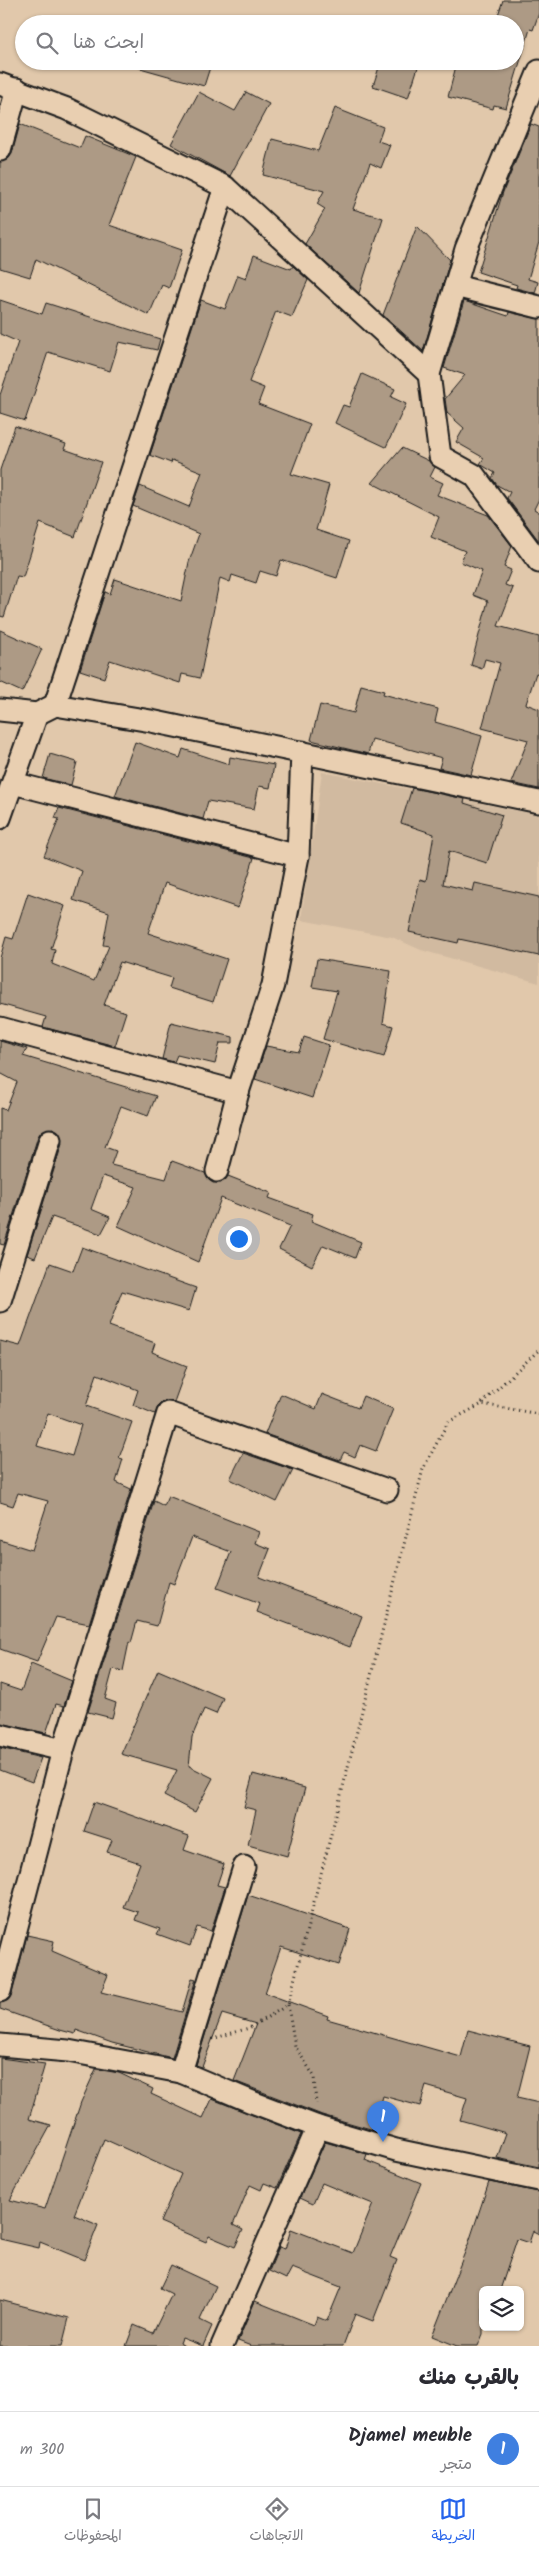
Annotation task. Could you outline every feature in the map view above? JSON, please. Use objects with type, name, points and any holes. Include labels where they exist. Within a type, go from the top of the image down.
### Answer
[{"type":"street","points":[[539,71],[466,250],[429,374],[440,456],[474,475],[539,562]]},
{"type":"street","points":[[0,150],[8,87],[67,109],[226,187],[429,374]]},
{"type":"street","points":[[0,818],[13,783],[46,709],[226,187]]},
{"type":"street","points":[[455,286],[539,307]]},
{"type":"street","points":[[0,710],[46,709],[151,721],[539,802]]},
{"type":"street","points":[[217,1171],[238,1092],[273,986],[298,856],[302,752]]},
{"type":"street","points":[[13,783],[298,856]]},
{"type":"street","points":[[0,1028],[238,1092]]},
{"type":"street","points":[[0,1301],[50,1140]]},
{"type":"street","points":[[0,1991],[8,1921],[168,1412],[387,1490]]},
{"type":"street","points":[[0,1735],[63,1750]]},
{"type":"street","points":[[181,2072],[244,1867]]},
{"type":"street","points":[[0,2044],[68,2051],[181,2072],[318,2127],[396,2150],[539,2180]]},
{"type":"street","points":[[222,2346],[318,2127]]},
{"type":"path","points":[[318,2127],[314,2076],[296,2046],[288,2005],[424,1469],[448,1422],[482,1404],[539,1350]]},
{"type":"path","points":[[482,1404],[539,1414]]},
{"type":"path","points":[[189,2046],[249,2028],[288,2005]]},
{"type":"shaded area","points":[[322,772],[539,815],[539,983],[421,950],[392,937],[301,920]]},
{"type":"building","points":[[503,0],[539,0],[539,13],[533,30],[530,29],[524,49],[524,15],[498,15]]},
{"type":"building","points":[[147,70],[209,70],[204,86]]},
{"type":"building","points":[[378,70],[417,70],[408,98],[373,86]]},
{"type":"building","points":[[455,70],[518,70],[506,108],[494,105],[493,109],[448,97]]},
{"type":"building","points":[[199,92],[235,111],[246,92],[269,104],[230,176],[171,144]]},
{"type":"building","points":[[335,108],[383,127],[378,141],[390,145],[381,168],[370,163],[353,209],[383,218],[359,293],[305,244],[325,209],[317,204],[324,191],[263,175],[272,139],[318,151]]},
{"type":"building","points":[[20,124],[80,148],[85,136],[136,157],[109,225],[182,250],[169,288],[162,285],[149,315],[36,259],[30,277],[0,268],[0,162],[8,159],[12,154]]},
{"type":"building","points":[[531,124],[539,127],[539,242],[528,279],[538,282],[535,293],[516,288],[517,285],[478,272],[503,192]]},
{"type":"building","points":[[417,226],[450,260],[423,351],[383,315]]},
{"type":"building","points":[[254,255],[291,269],[293,266],[308,280],[292,317],[276,311],[249,382],[264,388],[258,404],[310,424],[291,474],[329,485],[316,530],[349,541],[337,578],[281,560],[276,576],[260,571],[256,583],[232,575],[230,582],[220,578],[200,678],[182,674],[180,683],[110,660],[104,678],[80,670],[105,592],[110,594],[115,579],[181,601],[189,562],[199,534],[133,506],[140,486],[189,507],[202,472],[172,460],[171,463],[150,455],[201,300],[225,309],[238,275],[246,278]]},
{"type":"building","points":[[0,300],[42,314],[46,303],[160,339],[157,350],[119,342],[110,371],[48,352],[25,421],[0,413],[0,395],[18,342],[0,334]]},
{"type":"building","points":[[464,301],[508,316],[509,312],[539,319],[539,499],[534,509],[539,512],[539,541],[507,498],[510,492],[497,485],[492,478],[495,473],[480,464],[484,458],[456,442],[464,428],[447,413],[445,399],[465,375],[444,368]]},
{"type":"building","points":[[362,374],[395,389],[391,397],[406,404],[386,447],[335,423],[343,405],[349,407]]},
{"type":"building","points":[[15,426],[66,444],[64,449],[101,462],[75,537],[40,523],[23,577],[17,576],[4,617],[0,616],[0,470]]},
{"type":"building","points":[[402,448],[429,461],[435,467],[430,477],[443,483],[437,495],[488,515],[512,546],[504,567],[511,570],[505,585],[513,588],[498,626],[539,637],[539,674],[536,673],[526,704],[539,709],[539,789],[511,783],[528,740],[482,728],[500,663],[485,659],[482,669],[471,665],[488,601],[473,595],[482,571],[461,562],[465,551],[431,537],[439,517],[372,483]]},
{"type":"building","points":[[0,630],[42,649],[22,692],[0,682]]},
{"type":"building","points":[[361,685],[384,691],[383,694],[438,709],[435,722],[482,736],[471,775],[439,768],[442,758],[372,739],[368,754],[311,740],[320,705],[354,713]]},
{"type":"building","points":[[135,742],[180,758],[183,749],[229,764],[230,757],[274,765],[270,788],[259,786],[254,809],[208,801],[203,819],[115,796]]},
{"type":"building","points":[[50,754],[77,762],[71,785],[43,778]]},
{"type":"building","points":[[412,788],[465,799],[464,803],[502,815],[487,863],[449,851],[443,884],[473,891],[475,883],[539,897],[539,956],[459,939],[458,943],[409,932],[420,879],[426,881],[434,834],[401,823]]},
{"type":"building","points":[[59,808],[254,858],[238,908],[165,883],[148,933],[227,959],[213,1002],[169,988],[172,978],[120,962],[104,1005],[126,1012],[115,1046],[43,1027],[46,1017],[0,1004],[0,958],[6,937],[13,939],[28,893],[65,906],[51,949],[55,950],[52,964],[94,981],[109,946],[103,945],[109,912],[73,900],[82,871],[44,856],[59,819],[55,818]]},
{"type":"building","points":[[317,959],[391,971],[383,1023],[393,1026],[384,1057],[323,1039],[337,991],[312,987]]},
{"type":"building","points":[[171,1022],[233,1037],[233,1043],[220,1043],[215,1064],[177,1055],[174,1062],[162,1059]]},
{"type":"building","points":[[304,1037],[329,1045],[312,1098],[255,1079],[266,1046],[299,1052]]},
{"type":"building","points":[[0,1041],[27,1049],[23,1056],[156,1096],[148,1116],[121,1106],[105,1147],[116,1151],[111,1165],[166,1179],[172,1161],[205,1173],[213,1183],[221,1183],[228,1176],[271,1193],[269,1198],[313,1214],[311,1221],[361,1242],[355,1258],[323,1245],[312,1266],[279,1249],[290,1226],[221,1198],[198,1262],[118,1226],[136,1187],[103,1176],[91,1209],[110,1217],[101,1234],[52,1217],[35,1258],[27,1255],[62,1144],[59,1132],[53,1128],[42,1131],[38,1136],[4,1245],[0,1244],[0,1108],[6,1110],[17,1082],[0,1073]]},
{"type":"building","points":[[82,1247],[196,1288],[189,1311],[122,1291],[109,1326],[155,1343],[152,1352],[187,1366],[174,1402],[166,1401],[160,1403],[155,1414],[133,1405],[138,1390],[97,1374],[86,1406],[132,1422],[119,1458],[123,1459],[116,1482],[131,1489],[89,1624],[56,1617],[37,1662],[0,1649],[0,1540],[32,1550],[48,1501],[18,1493],[13,1506],[0,1502],[0,1341],[20,1346],[50,1263],[73,1271]],"holes":[[[48,1413],[81,1425],[72,1456],[37,1446]]]},
{"type":"building","points":[[281,1394],[316,1409],[322,1394],[358,1408],[363,1396],[393,1409],[376,1451],[360,1445],[355,1457],[344,1452],[340,1460],[265,1434]]},
{"type":"building","points":[[243,1453],[293,1470],[277,1502],[230,1479]]},
{"type":"building","points":[[168,1496],[259,1532],[255,1543],[270,1549],[259,1577],[362,1616],[350,1647],[257,1612],[260,1604],[217,1588],[231,1552],[192,1537],[174,1584],[169,1582],[157,1626],[137,1621],[131,1643],[129,1642],[123,1671],[113,1669],[105,1699],[116,1703],[112,1718],[88,1712],[154,1501],[164,1506]]},
{"type":"building","points":[[31,1664],[72,1681],[64,1706],[56,1704],[46,1733],[0,1723],[0,1684],[21,1691]]},
{"type":"building","points":[[158,1670],[223,1698],[216,1714],[204,1709],[192,1737],[189,1766],[213,1778],[195,1812],[164,1796],[177,1770],[121,1754]]},
{"type":"building","points":[[0,1748],[41,1758],[32,1782],[0,1770]]},
{"type":"building","points":[[253,1774],[305,1788],[287,1856],[248,1845],[256,1810],[244,1807]]},
{"type":"building","points":[[94,1802],[189,1836],[184,1850],[224,1864],[217,1885],[225,1887],[211,1931],[197,1927],[190,1946],[157,1934],[160,1929],[135,1920],[138,1912],[123,1907],[140,1863],[107,1852],[112,1840],[84,1831]]},
{"type":"building","points":[[248,1895],[350,1929],[339,1965],[281,1947],[265,1993],[328,2016],[327,2019],[461,2057],[468,2030],[530,2046],[517,2098],[539,2103],[539,2167],[497,2158],[506,2133],[460,2120],[467,2098],[426,2086],[420,2106],[383,2096],[374,2130],[322,2115],[234,2081],[256,2024],[222,2014],[202,2067],[196,2065]]},
{"type":"building","points":[[27,1935],[54,1941],[52,1951],[108,1975],[101,1992],[182,2012],[192,1978],[196,1979],[172,2058],[112,2043],[76,2030],[75,2034],[60,2030],[0,2009],[0,2003],[8,2000],[12,1994]]},
{"type":"building","points":[[0,2058],[45,2064],[29,2119],[51,2125],[10,2200],[45,2209],[81,2102],[96,2069],[119,2073],[153,2089],[151,2094],[203,2118],[212,2099],[301,2134],[277,2188],[264,2183],[261,2190],[250,2185],[233,2225],[243,2230],[235,2247],[209,2236],[206,2242],[160,2222],[181,2174],[104,2139],[74,2215],[98,2225],[84,2260],[40,2242],[39,2248],[0,2239]]},
{"type":"building","points":[[325,2142],[367,2154],[365,2160],[421,2183],[390,2257],[397,2260],[373,2321],[355,2314],[343,2346],[251,2346],[238,2341],[255,2301],[314,2325],[317,2317],[327,2321],[341,2287],[292,2268],[286,2279],[269,2271],[279,2247],[285,2249],[291,2229],[353,2253],[373,2204],[322,2183],[313,2204],[300,2198]]},
{"type":"building","points":[[489,2182],[539,2192],[539,2234],[533,2231],[529,2243],[517,2239],[501,2286],[479,2286],[479,2331],[483,2331],[483,2334],[478,2346],[457,2346],[432,2336],[469,2242]]},
{"type":"building","points":[[171,2265],[216,2286],[200,2320],[212,2326],[203,2346],[182,2338],[180,2343],[184,2346],[126,2346],[134,2325],[153,2333],[172,2294],[160,2288]]},
{"type":"building","points":[[0,2300],[69,2318],[62,2346],[0,2346]]},
{"type":"place","name":"Djamel meuble","points":[[383,2142]]}]
